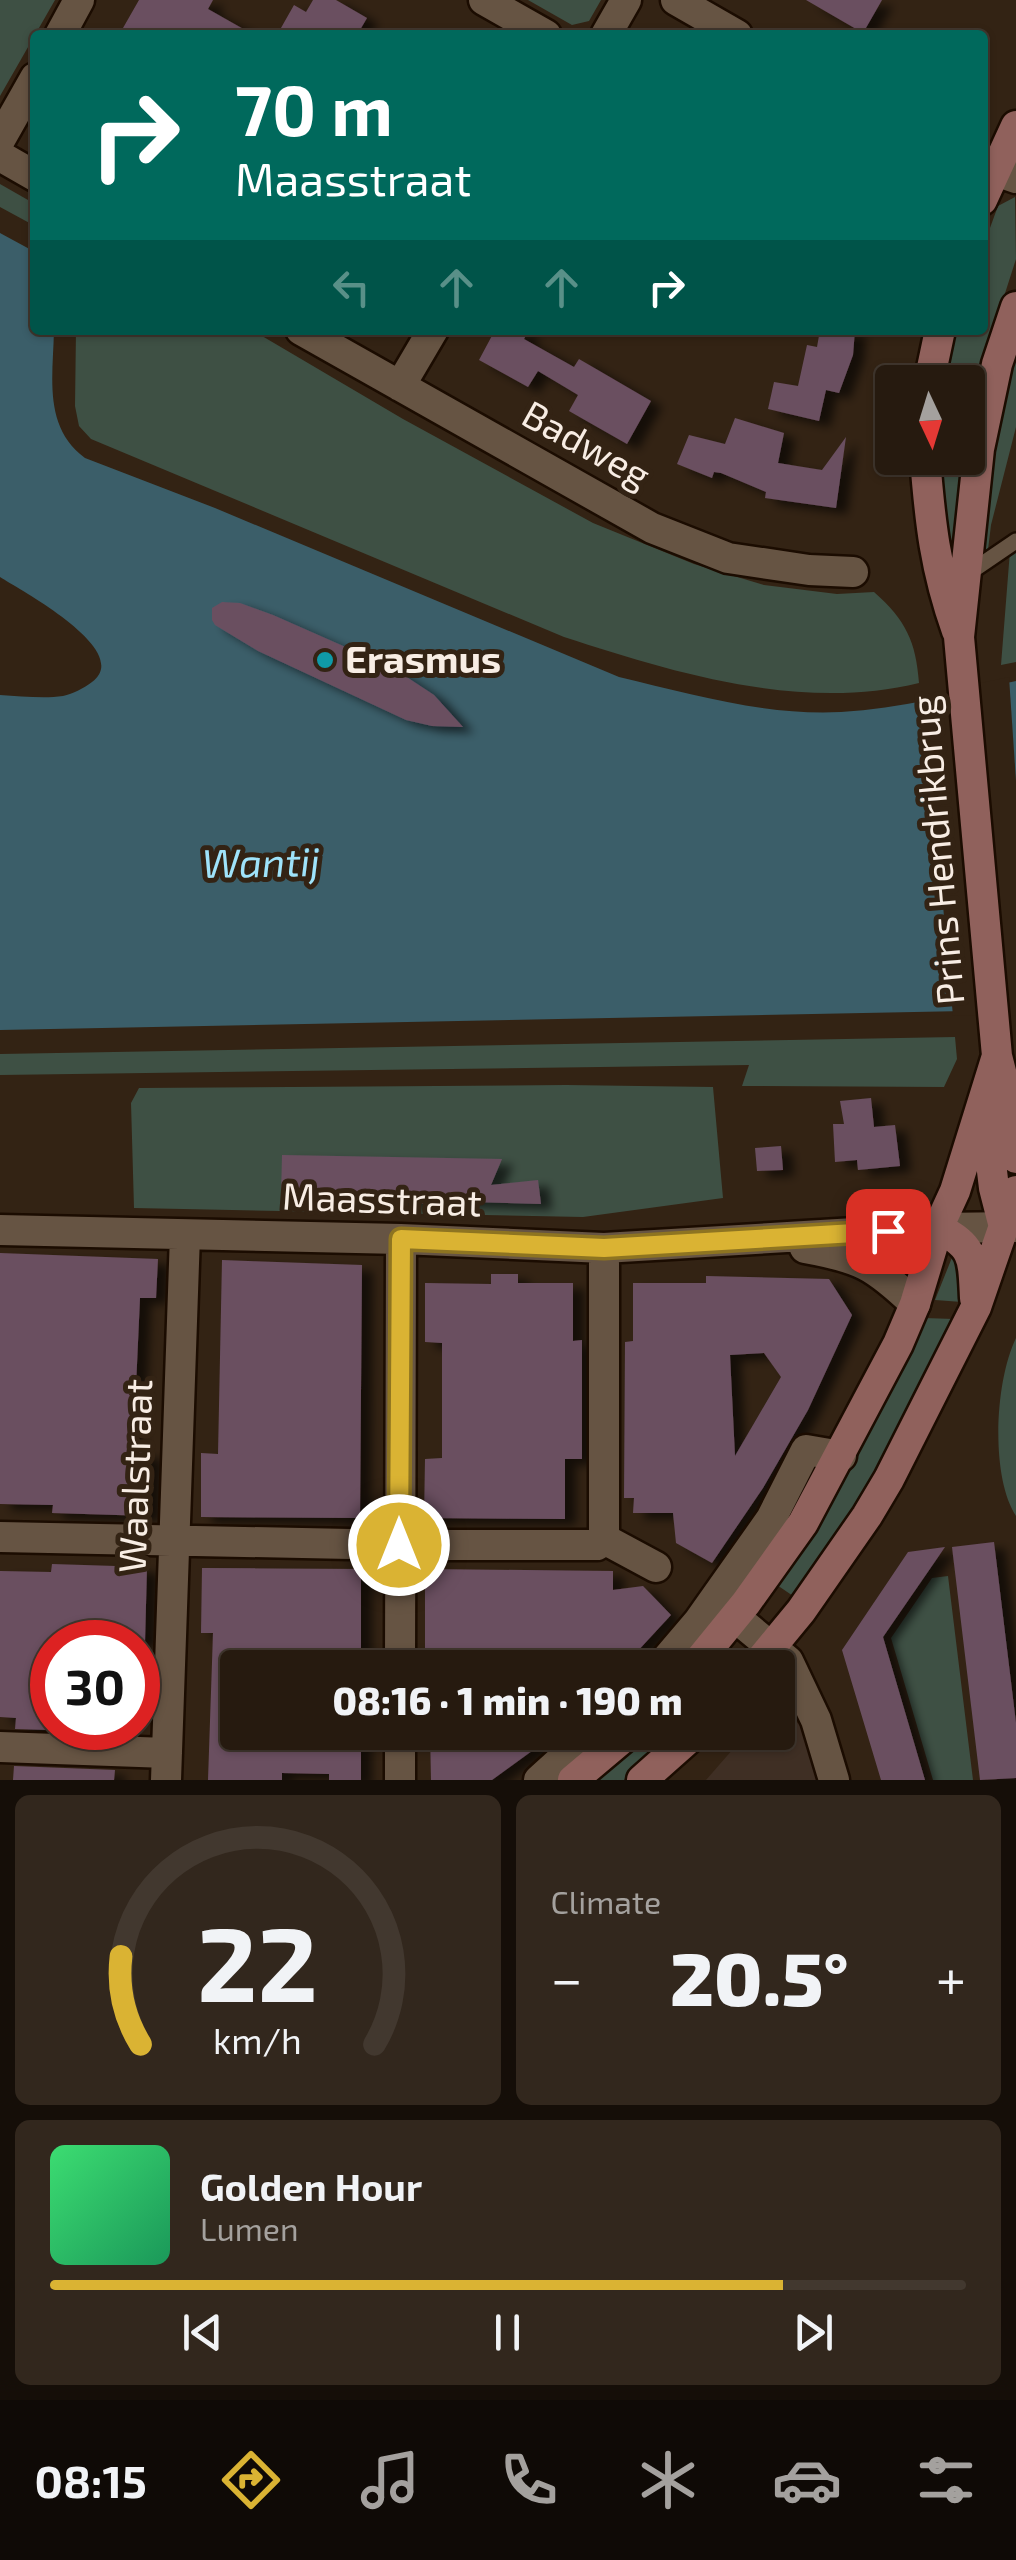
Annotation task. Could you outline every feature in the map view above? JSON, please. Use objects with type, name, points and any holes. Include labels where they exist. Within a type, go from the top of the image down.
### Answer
[{"type":"main road","points":[[998,171],[1016,126]]},
{"type":"main road","points":[[959,637],[980,449],[997,364],[1016,307]]},
{"type":"main road","points":[[933,365],[939,335]]},
{"type":"main road","points":[[926,475],[931,537],[942,588],[959,637]]},
{"type":"main road","name":"Prins Hendrikbrug","points":[[959,637],[997,1056]]},
{"type":"main road","points":[[708,1650],[803,1523],[916,1304],[997,1056]]},
{"type":"main road","points":[[997,1056],[1010,1107],[1016,1158]]},
{"type":"main road","points":[[983,1103],[994,1188],[1010,1227]]},
{"type":"main road","points":[[769,1650],[867,1516],[976,1307],[1010,1227],[1016,1191]]},
{"type":"main road","points":[[938,1228],[961,1240],[974,1262],[976,1307]]},
{"type":"main road","points":[[574,1780],[609,1750]]},
{"type":"main road","points":[[642,1780],[676,1750]]},
{"type":"street","points":[[63,30],[79,0]]},
{"type":"street","points":[[484,0],[537,30]]},
{"type":"street","points":[[609,30],[626,0]]},
{"type":"street","points":[[676,0],[728,30]]},
{"type":"street","points":[[0,140],[30,87]]},
{"type":"street","points":[[0,156],[30,173]]},
{"type":"street","name":"Badweg","points":[[310,335],[652,528],[728,558],[852,572]]},
{"type":"street","points":[[400,386],[430,335]]},
{"type":"street","name":"Maasstraat","points":[[0,1230],[604,1248],[1010,1227]]},
{"type":"street","name":"Waalstraat","points":[[166,1766],[185,1235]]},
{"type":"street","points":[[400,1650],[401,1239]]},
{"type":"street","name":"Maasstraat","points":[[762,1240],[850,1256],[878,1269],[916,1304]]},
{"type":"street","points":[[0,1537],[596,1545],[604,1538],[604,1248]]},
{"type":"street","points":[[674,1650],[771,1519],[806,1450],[840,1456]]},
{"type":"street","points":[[604,1538],[656,1568]]},
{"type":"street","points":[[735,1617],[758,1650]]},
{"type":"street","points":[[795,1676],[816,1720],[834,1780]]},
{"type":"street","points":[[0,1747],[166,1766]]},
{"type":"street","points":[[400,1750],[400,1780]]},
{"type":"street","points":[[538,1780],[572,1750]]},
{"type":"lane","points":[[966,575],[1016,541]]},
{"type":"shaded area","points":[[795,1723],[802,1724],[819,1780],[706,1780],[732,1750],[795,1750]]},
{"type":"green space","points":[[0,0],[55,0],[38,30],[30,30],[30,44],[0,96]]},
{"type":"green space","points":[[528,0],[601,0],[589,21],[572,25]]},
{"type":"green space","points":[[0,184],[30,201],[30,223],[0,207]]},
{"type":"green space","points":[[1015,197],[1016,259],[982,365],[945,365],[952,335],[988,335],[988,233],[998,206]]},
{"type":"green space","points":[[76,335],[260,335],[593,523],[694,564],[764,585],[837,594],[874,592],[894,612],[907,633],[919,683],[875,691],[785,691],[694,675],[564,637],[91,439],[79,426],[75,406]]},
{"type":"green space","points":[[1016,354],[1016,427],[991,525],[987,558],[981,558],[993,452]]},
{"type":"green space","points":[[937,475],[962,475],[953,543],[943,542]]},
{"type":"green space","points":[[1016,537],[1016,662],[1001,665],[1011,538]]},
{"type":"green space","points":[[955,1037],[957,1059],[944,1087],[742,1086],[749,1065],[0,1075],[0,1054]]},
{"type":"green space","points":[[713,1087],[723,1198],[583,1217],[134,1208],[131,1103],[139,1088]]},
{"type":"green space","points":[[953,1255],[959,1255],[962,1302],[935,1300]]},
{"type":"green space","points":[[924,1318],[954,1319],[861,1502],[796,1598],[777,1585],[859,1451]]},
{"type":"green space","points":[[1016,1338],[1016,1516],[1002,1477],[998,1428],[1003,1378]]},
{"type":"green space","points":[[948,1576],[973,1780],[933,1780],[891,1638],[932,1578]]},
{"type":"green space","points":[[621,1750],[657,1750],[624,1780],[588,1780]]},
{"type":"water","name":"Wantij","points":[[0,233],[30,249],[30,335],[54,335],[52,383],[56,416],[62,432],[85,458],[215,508],[619,677],[729,702],[813,712],[907,704],[1016,681],[1016,1010],[0,1030],[0,695],[67,695],[92,682],[101,669],[98,654],[70,623],[0,577]]},
{"type":"pier","points":[[1009,677],[1016,781],[1016,1015],[953,1016],[924,695]]},
{"type":"building","points":[[139,0],[213,0],[208,9],[245,30],[122,30]]},
{"type":"building","points":[[313,0],[336,0],[367,18],[360,30],[280,30],[294,5],[306,12]]},
{"type":"building","points":[[806,0],[882,0],[865,30],[858,30]]},
{"type":"building","points":[[492,335],[526,335],[524,339],[574,367],[579,359],[651,401],[627,444],[569,411],[578,395],[538,371],[528,387],[479,360]]},
{"type":"building","points":[[819,335],[855,335],[853,355],[839,393],[826,390],[819,421],[768,409],[774,382],[798,386],[807,345],[817,347]]},
{"type":"building","points":[[735,418],[784,433],[778,463],[822,470],[846,437],[836,508],[765,498],[766,492],[721,473],[714,472],[712,478],[677,464],[689,435],[725,444]]},
{"type":"building","name":"Erasmus","points":[[222,602],[240,603],[273,615],[393,668],[434,695],[463,727],[406,720],[258,651],[215,625],[212,608]]},
{"type":"building","points":[[871,1098],[874,1127],[895,1125],[900,1166],[858,1170],[857,1160],[835,1162],[833,1124],[844,1124],[840,1101]]},
{"type":"building","points":[[781,1146],[783,1170],[757,1171],[755,1148]]},
{"type":"building","points":[[282,1155],[502,1159],[491,1185],[538,1180],[541,1204],[441,1201],[441,1207],[412,1202],[387,1205],[387,1200],[281,1196]]},
{"type":"building","points":[[0,1253],[158,1259],[156,1298],[140,1298],[133,1452],[151,1453],[149,1516],[52,1513],[53,1505],[0,1504]]},
{"type":"building","points":[[222,1260],[362,1265],[360,1518],[201,1517],[201,1453],[218,1454]]},
{"type":"building","points":[[491,1274],[518,1274],[518,1283],[573,1283],[573,1341],[582,1340],[582,1459],[565,1459],[565,1519],[424,1518],[425,1459],[442,1458],[442,1343],[425,1342],[425,1283],[491,1284]]},
{"type":"building","points":[[706,1276],[829,1279],[852,1315],[808,1410],[763,1488],[712,1563],[676,1543],[673,1513],[633,1513],[634,1498],[624,1498],[625,1342],[633,1341],[633,1283],[706,1283]],"holes":[[[764,1353],[781,1377],[735,1456],[730,1355]]]},
{"type":"building","points":[[994,1542],[1016,1723],[1016,1778],[980,1780],[952,1547]]},
{"type":"building","points":[[945,1547],[883,1637],[925,1780],[881,1780],[842,1650],[908,1552]]},
{"type":"building","points":[[52,1564],[147,1567],[146,1620],[30,1620],[30,1729],[15,1729],[16,1718],[0,1717],[0,1571],[51,1572]]},
{"type":"building","points":[[202,1568],[361,1569],[361,1650],[220,1650],[220,1750],[361,1750],[361,1780],[329,1780],[329,1774],[282,1773],[282,1780],[208,1780],[213,1633],[201,1633]]},
{"type":"building","points":[[425,1569],[613,1571],[613,1590],[643,1586],[671,1615],[639,1650],[425,1650]]},
{"type":"building","points":[[430,1750],[533,1750],[492,1780],[431,1780]]},
{"type":"building","points":[[14,1766],[115,1770],[114,1780],[13,1780]]},
{"type":"place","name":"Erasmus","points":[[325,660]]},
{"type":"route","points":[[399,1545],[401,1239],[604,1248],[888,1231]]}]
